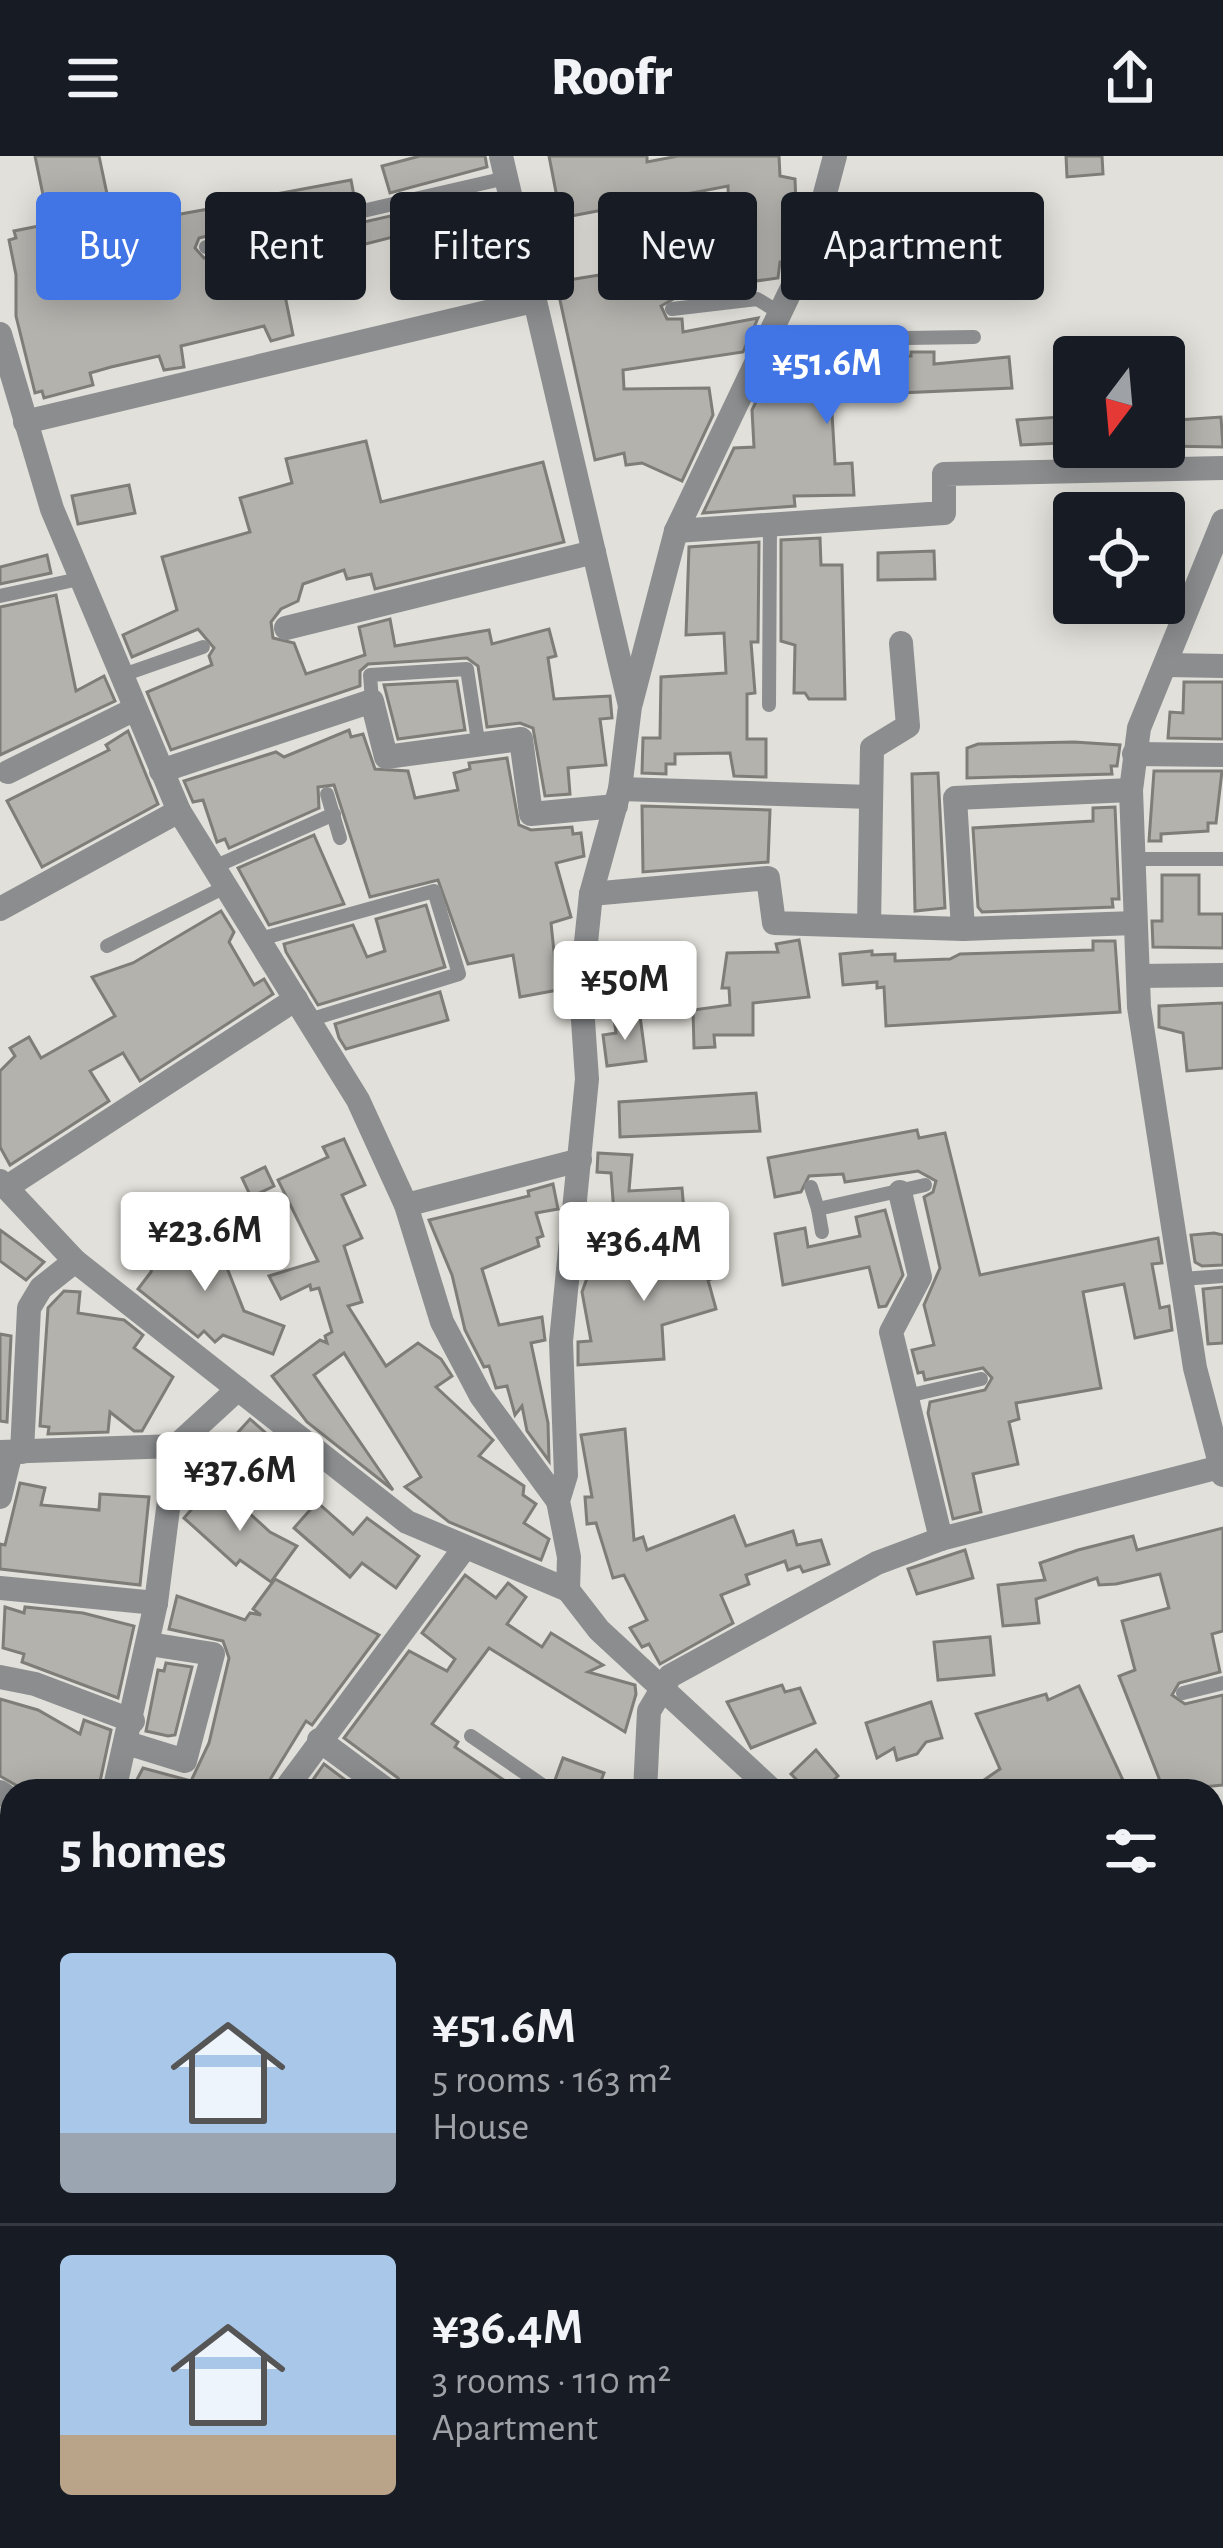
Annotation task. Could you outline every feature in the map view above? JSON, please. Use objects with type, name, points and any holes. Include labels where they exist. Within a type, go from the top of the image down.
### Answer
[{"type":"street","points":[[558,1502],[566,1475],[561,1341],[587,1078],[580,991],[591,894],[618,797],[630,706],[676,531],[809,250],[836,156]]},
{"type":"street","points":[[503,167],[630,706]]},
{"type":"street","points":[[26,422],[533,301]]},
{"type":"street","points":[[0,334],[79,578],[133,710],[179,811],[358,1100],[406,1205],[442,1322],[481,1396],[558,1502],[569,1557],[568,1590]]},
{"type":"street","points":[[676,531],[944,513],[944,474],[1223,468]]},
{"type":"street","points":[[647,1779],[650,1711],[670,1676],[877,1563],[941,1539],[1221,1471],[1195,1368],[1138,976],[1131,790],[1133,754],[1223,521]]},
{"type":"street","points":[[286,628],[594,552]]},
{"type":"street","points":[[869,926],[872,748],[908,726],[901,643]]},
{"type":"street","points":[[1167,665],[1223,666]]},
{"type":"street","points":[[161,771],[372,700],[386,757],[478,741],[521,739],[531,814],[618,797],[871,797]]},
{"type":"street","points":[[8,772],[133,710]]},
{"type":"street","points":[[1133,754],[1223,755]]},
{"type":"street","points":[[963,929],[955,798],[1131,790]]},
{"type":"street","points":[[0,908],[179,811]]},
{"type":"street","points":[[591,894],[768,878],[774,923],[963,929],[1135,923]]},
{"type":"street","points":[[1138,976],[1223,975]]},
{"type":"street","points":[[303,1010],[2,1188],[75,1261],[407,1522],[463,1550],[568,1590],[598,1630],[760,1779]]},
{"type":"street","points":[[406,1205],[580,1160]]},
{"type":"street","points":[[912,1189],[920,1277],[891,1332],[941,1539]]},
{"type":"street","points":[[0,1497],[11,1452],[29,1308],[41,1288],[75,1261]]},
{"type":"street","points":[[117,1779],[156,1603],[176,1446],[238,1389]]},
{"type":"street","points":[[11,1452],[176,1446]]},
{"type":"street","points":[[292,1779],[463,1550]]},
{"type":"street","points":[[0,1588],[156,1603]]},
{"type":"street","points":[[0,1677],[34,1684],[185,1761],[213,1654],[148,1643]]},
{"type":"street","points":[[319,1740],[372,1779]]},
{"type":"lane","points":[[366,204],[503,167]]},
{"type":"lane","points":[[672,309],[757,299],[777,310]]},
{"type":"lane","points":[[763,340],[974,337]]},
{"type":"lane","points":[[769,705],[770,525]]},
{"type":"lane","points":[[0,596],[79,578]]},
{"type":"lane","points":[[119,676],[203,646]]},
{"type":"lane","points":[[372,700],[370,675],[467,670],[478,741]]},
{"type":"lane","points":[[327,794],[340,838]]},
{"type":"lane","points":[[106,946],[334,814]]},
{"type":"lane","points":[[1133,859],[1223,859]]},
{"type":"lane","points":[[260,939],[434,891],[459,974],[303,1010]]},
{"type":"lane","points":[[811,1187],[822,1232]]},
{"type":"lane","points":[[818,1209],[912,1189]]},
{"type":"lane","points":[[1182,1279],[1223,1276]]},
{"type":"lane","points":[[907,1396],[981,1379]]},
{"type":"lane","points":[[1183,1693],[1223,1683]]},
{"type":"lane","points":[[471,1736],[534,1779]]},
{"type":"building","points":[[35,156],[99,156],[107,192],[42,192]]},
{"type":"building","points":[[420,156],[485,156],[487,167],[390,193],[382,166]]},
{"type":"building","points":[[549,156],[647,156],[647,162],[678,156],[779,156],[780,176],[795,179],[795,192],[781,192],[778,278],[757,281],[757,192],[728,192],[728,186],[697,192],[598,192],[598,211],[574,216],[574,192],[556,192]]},
{"type":"building","points":[[1066,156],[1102,156],[1103,174],[1067,177]]},
{"type":"building","points":[[351,180],[353,192],[287,192]]},
{"type":"building","points":[[205,210],[205,237],[195,248],[205,258],[205,300],[286,300],[293,335],[271,341],[264,326],[181,346],[184,367],[164,370],[159,356],[90,373],[93,385],[44,398],[42,391],[35,393],[16,316],[16,275],[9,240],[16,238],[14,231],[36,227],[36,300],[181,300],[181,214]]},
{"type":"building","points":[[390,216],[390,238],[366,244],[366,221]]},
{"type":"building","points":[[598,275],[598,300],[672,300],[661,306],[667,319],[682,319],[683,332],[758,318],[743,352],[623,370],[624,389],[709,388],[713,415],[682,481],[642,463],[626,465],[624,453],[595,460],[560,300],[574,300],[574,279]]},
{"type":"building","points":[[911,352],[934,352],[934,364],[1009,357],[1012,388],[831,396],[835,464],[852,463],[854,495],[794,496],[795,506],[703,513],[734,448],[754,447],[752,410],[763,387],[775,387],[774,375],[886,364],[886,356],[911,356]]},
{"type":"building","points":[[1053,417],[1053,443],[1021,445],[1017,420]]},
{"type":"building","points":[[1221,417],[1223,447],[1185,446],[1185,420]]},
{"type":"building","points":[[366,441],[381,502],[543,462],[564,542],[375,589],[371,574],[347,579],[344,570],[303,584],[298,601],[281,609],[271,622],[273,638],[294,643],[306,674],[365,655],[359,627],[390,619],[395,646],[489,630],[492,644],[549,629],[556,656],[548,658],[554,699],[610,696],[612,718],[600,719],[606,765],[568,768],[570,794],[545,796],[533,728],[520,723],[487,727],[478,666],[467,658],[368,664],[360,671],[360,686],[171,750],[147,692],[212,665],[209,656],[214,648],[198,629],[132,657],[123,635],[177,610],[162,557],[250,532],[240,498],[292,483],[286,459]]},
{"type":"building","points":[[129,485],[135,513],[78,524],[72,496]]},
{"type":"building","points":[[820,538],[821,565],[842,565],[845,699],[809,699],[805,693],[794,693],[795,645],[781,641],[781,540]]},
{"type":"building","points":[[759,542],[758,642],[751,642],[755,693],[747,694],[747,739],[766,739],[766,777],[734,776],[730,753],[675,754],[675,764],[666,764],[666,774],[642,773],[643,738],[660,738],[661,677],[726,673],[724,633],[686,635],[689,547]]},
{"type":"building","points":[[934,551],[935,579],[878,580],[878,553]]},
{"type":"building","points":[[47,555],[51,573],[0,584],[0,567]]},
{"type":"building","points":[[56,595],[76,691],[104,676],[115,701],[0,755],[0,607]]},
{"type":"building","points":[[457,681],[465,730],[398,739],[384,685]]},
{"type":"building","points":[[1184,682],[1223,682],[1223,739],[1168,738],[1170,712],[1183,713]]},
{"type":"building","points":[[349,730],[351,737],[363,734],[375,769],[408,771],[415,798],[458,790],[454,773],[470,769],[469,763],[507,758],[519,825],[531,830],[572,827],[573,834],[581,833],[584,856],[556,863],[571,917],[551,923],[558,990],[520,997],[513,955],[468,964],[438,880],[370,897],[334,785],[318,787],[319,808],[229,848],[225,839],[217,842],[203,800],[193,802],[184,781],[276,752],[284,757]]},
{"type":"building","points":[[128,731],[158,804],[42,867],[7,801],[109,750],[106,745]]},
{"type":"building","points":[[978,744],[1120,745],[1112,774],[967,778],[967,748]]},
{"type":"building","points":[[1154,771],[1222,771],[1216,823],[1208,823],[1208,831],[1161,834],[1161,841],[1149,841]]},
{"type":"building","points":[[938,773],[945,908],[915,911],[912,774]]},
{"type":"building","points":[[642,806],[770,810],[768,862],[643,872]]},
{"type":"building","points":[[1115,807],[1119,899],[1112,899],[1113,907],[982,912],[978,907],[973,828],[1093,821],[1093,808]]},
{"type":"building","points":[[314,835],[344,904],[269,925],[238,868]]},
{"type":"building","points":[[1162,875],[1199,875],[1199,914],[1223,914],[1223,948],[1153,947],[1152,921],[1162,921]]},
{"type":"building","points":[[426,905],[445,967],[318,1005],[286,952],[284,944],[353,925],[367,957],[385,951],[376,919]]},
{"type":"building","points":[[221,911],[234,932],[229,942],[254,985],[264,979],[273,994],[140,1081],[123,1053],[90,1071],[109,1101],[10,1165],[0,1147],[0,1071],[15,1056],[10,1048],[29,1037],[41,1058],[115,1016],[92,977],[133,963]]},
{"type":"building","points":[[799,940],[809,997],[753,1003],[753,1035],[714,1035],[715,1047],[694,1048],[693,1010],[730,1005],[729,988],[722,988],[727,953],[778,952],[776,944]]},
{"type":"building","points":[[1093,941],[1115,941],[1120,1012],[886,1026],[884,987],[877,988],[877,982],[843,985],[840,954],[872,951],[872,955],[895,954],[895,961],[950,959],[960,954],[1093,950]]},
{"type":"building","points":[[626,952],[677,957],[677,987],[627,985]]},
{"type":"building","points":[[440,992],[448,1020],[346,1049],[339,1038],[335,1024]]},
{"type":"building","points":[[1223,1003],[1223,1068],[1187,1071],[1183,1033],[1159,1027],[1159,1006]]},
{"type":"building","points":[[640,1016],[646,1061],[607,1066],[603,1035],[616,1033],[614,1019]]},
{"type":"building","points":[[756,1093],[760,1131],[620,1137],[619,1102]]},
{"type":"building","points":[[917,1130],[919,1138],[945,1133],[980,1275],[1158,1238],[1162,1263],[1152,1264],[1160,1308],[1169,1306],[1172,1330],[1135,1338],[1124,1284],[1083,1292],[1101,1388],[1016,1403],[1019,1419],[1009,1422],[1018,1464],[973,1474],[981,1512],[953,1519],[928,1413],[930,1402],[985,1390],[992,1378],[983,1368],[925,1380],[923,1372],[918,1373],[912,1350],[934,1345],[924,1305],[940,1268],[924,1197],[933,1192],[936,1181],[918,1171],[845,1182],[843,1174],[809,1176],[801,1192],[775,1197],[768,1158]]},
{"type":"building","points":[[344,1139],[365,1185],[342,1195],[362,1238],[344,1246],[362,1302],[348,1306],[386,1366],[418,1343],[441,1359],[452,1376],[436,1387],[493,1440],[479,1456],[524,1486],[523,1495],[536,1504],[524,1523],[549,1539],[541,1560],[449,1522],[405,1487],[421,1477],[344,1353],[314,1375],[393,1490],[307,1422],[272,1376],[320,1340],[327,1343],[325,1336],[332,1332],[319,1288],[311,1290],[310,1285],[281,1299],[269,1276],[318,1261],[278,1180],[328,1157],[323,1147]]},
{"type":"building","points":[[598,1153],[632,1155],[629,1191],[682,1188],[685,1223],[615,1227],[611,1173],[597,1172]]},
{"type":"building","points":[[265,1167],[274,1186],[251,1197],[242,1178]]},
{"type":"building","points":[[553,1184],[558,1209],[536,1213],[543,1236],[537,1238],[539,1246],[482,1269],[499,1325],[542,1317],[545,1340],[531,1343],[548,1423],[549,1461],[527,1431],[522,1406],[515,1415],[507,1386],[496,1388],[489,1366],[484,1367],[465,1330],[452,1275],[429,1220],[529,1196],[528,1191]]},
{"type":"building","points":[[885,1210],[903,1275],[886,1306],[879,1307],[869,1267],[783,1285],[775,1234],[805,1228],[808,1247],[860,1236],[856,1217]]},
{"type":"building","points":[[0,1230],[44,1262],[26,1280],[0,1261]]},
{"type":"building","points":[[1191,1235],[1223,1235],[1223,1265],[1202,1266],[1195,1262]]},
{"type":"building","points":[[184,1237],[216,1240],[244,1311],[284,1326],[273,1354],[223,1335],[215,1342],[204,1331],[198,1337],[138,1289],[151,1272],[157,1243]]},
{"type":"building","points":[[709,1245],[720,1276],[708,1280],[716,1309],[662,1325],[664,1359],[578,1365],[578,1342],[591,1341],[582,1292],[590,1270]]},
{"type":"building","points":[[1223,1287],[1223,1343],[1208,1344],[1203,1289]]},
{"type":"building","points":[[64,1291],[80,1292],[78,1313],[124,1320],[143,1335],[134,1348],[173,1377],[142,1431],[134,1431],[110,1412],[108,1432],[48,1434],[49,1427],[40,1426],[48,1308]]},
{"type":"building","points":[[0,1334],[11,1336],[7,1422],[0,1421]]},
{"type":"building","points":[[250,1419],[267,1434],[249,1454],[232,1439]]},
{"type":"building","points":[[625,1429],[634,1540],[643,1537],[647,1550],[734,1516],[746,1546],[793,1531],[797,1545],[821,1540],[829,1564],[803,1572],[800,1566],[788,1570],[785,1561],[746,1575],[749,1584],[721,1595],[733,1623],[660,1664],[649,1644],[642,1647],[630,1628],[647,1620],[624,1575],[613,1578],[596,1523],[587,1524],[585,1497],[592,1497],[581,1435]]},
{"type":"building","points":[[20,1483],[45,1488],[41,1505],[99,1510],[100,1494],[149,1497],[140,1585],[0,1569],[0,1544],[5,1545]]},
{"type":"building","points":[[210,1488],[221,1498],[226,1492],[270,1532],[297,1546],[271,1582],[240,1560],[236,1565],[184,1518]]},
{"type":"building","points":[[317,1502],[353,1534],[367,1518],[419,1556],[396,1588],[362,1563],[350,1577],[294,1528]]},
{"type":"building","points":[[1223,1528],[1223,1631],[1212,1634],[1220,1672],[1179,1683],[1172,1695],[1185,1704],[1223,1695],[1223,1779],[1159,1779],[1119,1676],[1135,1670],[1122,1621],[1169,1608],[1160,1574],[1116,1584],[1099,1585],[1097,1578],[1036,1599],[1039,1623],[1003,1626],[998,1585],[1045,1580],[1040,1563],[1133,1536],[1137,1550]]},
{"type":"building","points":[[965,1550],[973,1578],[917,1594],[908,1569]]},
{"type":"building","points":[[465,1575],[496,1598],[508,1583],[526,1597],[507,1624],[542,1647],[551,1633],[603,1665],[588,1672],[635,1685],[625,1732],[489,1648],[432,1724],[458,1742],[455,1747],[502,1779],[398,1779],[344,1738],[409,1651],[447,1671],[455,1659],[422,1633]]},
{"type":"building","points":[[275,1579],[379,1635],[312,1725],[306,1721],[270,1779],[192,1779],[209,1743],[229,1658],[223,1641],[169,1629],[177,1596],[245,1620],[250,1613],[261,1615],[253,1609]]},
{"type":"building","points":[[5,1607],[24,1613],[25,1607],[83,1613],[134,1626],[118,1698],[22,1662],[24,1654],[3,1648]]},
{"type":"building","points":[[990,1637],[994,1675],[938,1680],[934,1642]]},
{"type":"building","points":[[166,1663],[192,1667],[175,1735],[168,1736],[146,1731],[158,1670],[164,1671]]},
{"type":"building","points":[[782,1685],[785,1692],[800,1688],[815,1723],[751,1748],[727,1702]]},
{"type":"building","points":[[1079,1686],[1122,1779],[985,1779],[1000,1769],[976,1714],[1046,1694],[1048,1700]]},
{"type":"building","points":[[0,1699],[38,1710],[80,1734],[84,1720],[111,1730],[101,1779],[0,1776]]},
{"type":"building","points":[[931,1702],[942,1738],[926,1742],[917,1754],[897,1760],[894,1748],[877,1758],[866,1723]]},
{"type":"building","points":[[816,1750],[838,1776],[796,1779],[791,1774]]},
{"type":"building","points":[[563,1758],[604,1773],[602,1779],[555,1779]]},
{"type":"building","points":[[324,1764],[344,1779],[314,1779]]},
{"type":"building","points":[[143,1768],[184,1779],[137,1779]]}]
